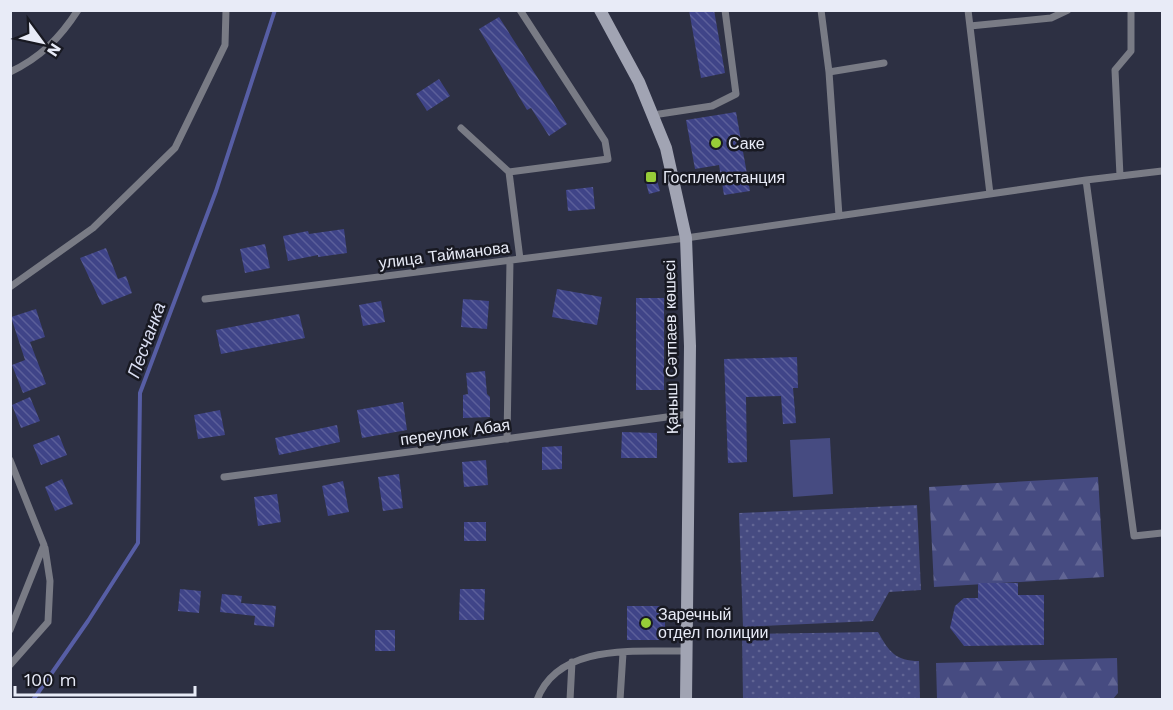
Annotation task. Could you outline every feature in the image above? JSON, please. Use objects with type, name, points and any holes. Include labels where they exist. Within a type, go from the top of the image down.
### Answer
[{"type":"street","name":"Қаныш Сәтпаев көшесі","points":[[600,10],[639,82],[666,148],[686,238],[690,346],[686,699]]},
{"type":"lane","points":[[10,72],[31,62],[54,44],[78,10]]},
{"type":"lane","points":[[10,287],[93,228],[175,148],[225,45],[226,10]]},
{"type":"lane","points":[[509,172],[608,159],[605,141],[520,10]]},
{"type":"lane","points":[[652,115],[712,106],[736,94],[725,10]]},
{"type":"lane","points":[[821,10],[829,72],[839,216]]},
{"type":"lane","points":[[968,10],[990,194]]},
{"type":"lane","points":[[969,26],[1051,18],[1068,10]]},
{"type":"lane","points":[[1120,176],[1115,70],[1131,51],[1131,10]]},
{"type":"lane","points":[[829,72],[884,63]]},
{"type":"lane","points":[[461,128],[509,172],[520,259]]},
{"type":"lane","name":"улица Тайманова","points":[[205,299],[686,238],[1162,171]]},
{"type":"lane","points":[[1086,180],[1134,536],[1162,533]]},
{"type":"lane","points":[[507,439],[510,260]]},
{"type":"lane","name":"переулок Абая","points":[[224,477],[690,414]]},
{"type":"lane","points":[[10,460],[44,545],[50,580],[48,622],[10,665]]},
{"type":"lane","points":[[10,630],[44,545]]},
{"type":"lane","points":[[537,699],[550,678],[572,662],[588,657],[623,653],[687,651]]},
{"type":"lane","points":[[620,699],[623,653]]},
{"type":"lane","points":[[570,699],[572,662]]},
{"type":"green space","points":[[830,438],[833,494],[793,497],[790,440]]},
{"type":"green space","points":[[1098,477],[1104,577],[934,587],[929,487]]},
{"type":"green space","points":[[917,505],[921,590],[889,592],[873,621],[743,627],[739,513]]},
{"type":"green space","points":[[878,632],[894,654],[911,661],[919,661],[920,699],[743,699],[742,634]]},
{"type":"green space","points":[[1117,658],[1118,693],[1113,699],[937,699],[936,663]]},
{"type":"building","points":[[689,10],[714,10],[725,73],[701,78]]},
{"type":"building","points":[[499,17],[567,124],[549,136],[531,108],[527,110],[479,29]]},
{"type":"building","points":[[439,79],[450,96],[427,111],[416,94]]},
{"type":"building","name":"Саке","points":[[736,112],[750,191],[724,195],[719,165],[695,169],[686,120]]},
{"type":"building","points":[[655,173],[660,191],[649,194],[644,175]]},
{"type":"building","points":[[593,187],[595,209],[568,211],[566,190]]},
{"type":"building","points":[[344,229],[347,253],[318,257],[318,255],[288,261],[283,236],[308,231],[309,234]]},
{"type":"building","points":[[265,244],[270,268],[245,273],[240,249]]},
{"type":"building","points":[[106,248],[118,279],[126,276],[132,293],[102,305],[80,258]]},
{"type":"building","points":[[557,289],[602,297],[597,325],[552,317]]},
{"type":"building","points":[[636,298],[664,298],[664,390],[636,390]]},
{"type":"building","points":[[463,299],[489,301],[487,329],[461,327]]},
{"type":"building","points":[[381,301],[385,322],[363,326],[359,305]]},
{"type":"building","points":[[36,309],[45,337],[30,342],[46,384],[23,393],[12,365],[25,360],[11,317]]},
{"type":"building","points":[[299,314],[305,338],[221,354],[216,330]]},
{"type":"building","points":[[797,357],[798,388],[793,388],[796,423],[783,424],[781,396],[746,397],[747,462],[728,463],[724,359]]},
{"type":"building","points":[[485,371],[487,394],[490,397],[490,417],[463,418],[463,395],[468,394],[466,373]]},
{"type":"building","points":[[30,397],[40,421],[21,428],[12,405]]},
{"type":"building","points":[[403,402],[407,430],[362,438],[357,410]]},
{"type":"building","points":[[220,410],[225,435],[198,439],[194,415]]},
{"type":"building","points":[[337,425],[340,442],[279,455],[275,438]]},
{"type":"building","points":[[622,432],[657,433],[657,458],[621,458]]},
{"type":"building","points":[[59,435],[67,455],[41,465],[33,445]]},
{"type":"building","points":[[562,446],[562,469],[542,470],[542,447]]},
{"type":"building","points":[[486,460],[488,485],[464,487],[462,462]]},
{"type":"building","points":[[399,474],[403,508],[383,511],[378,477]]},
{"type":"building","points":[[62,479],[73,504],[55,511],[45,487]]},
{"type":"building","points":[[343,481],[349,512],[328,516],[322,486]]},
{"type":"building","points":[[277,494],[281,522],[258,526],[254,497]]},
{"type":"building","points":[[464,522],[486,522],[486,541],[464,541]]},
{"type":"building","points":[[978,583],[1018,583],[1018,595],[1044,595],[1044,645],[964,646],[950,628],[955,606],[964,598],[978,598]]},
{"type":"building","points":[[180,589],[201,591],[199,613],[178,611]]},
{"type":"building","points":[[460,589],[485,589],[484,620],[459,620]]},
{"type":"building","points":[[222,594],[242,596],[241,603],[276,606],[274,627],[254,625],[255,616],[220,612]]},
{"type":"building","name":"Заречный отдел полиции","points":[[627,606],[665,606],[665,640],[627,640]]},
{"type":"building","points":[[375,630],[395,630],[395,651],[375,651]]},
{"type":"waterway","name":"Песчанка","points":[[33,700],[88,621],[138,543],[140,393],[216,191],[275,10]]},
{"type":"place","name":"Саке","points":[[716,143]]},
{"type":"place","name":"Госплемстанция","points":[[651,177]]},
{"type":"place","name":"Заречный отдел полиции","points":[[646,623]]}]
